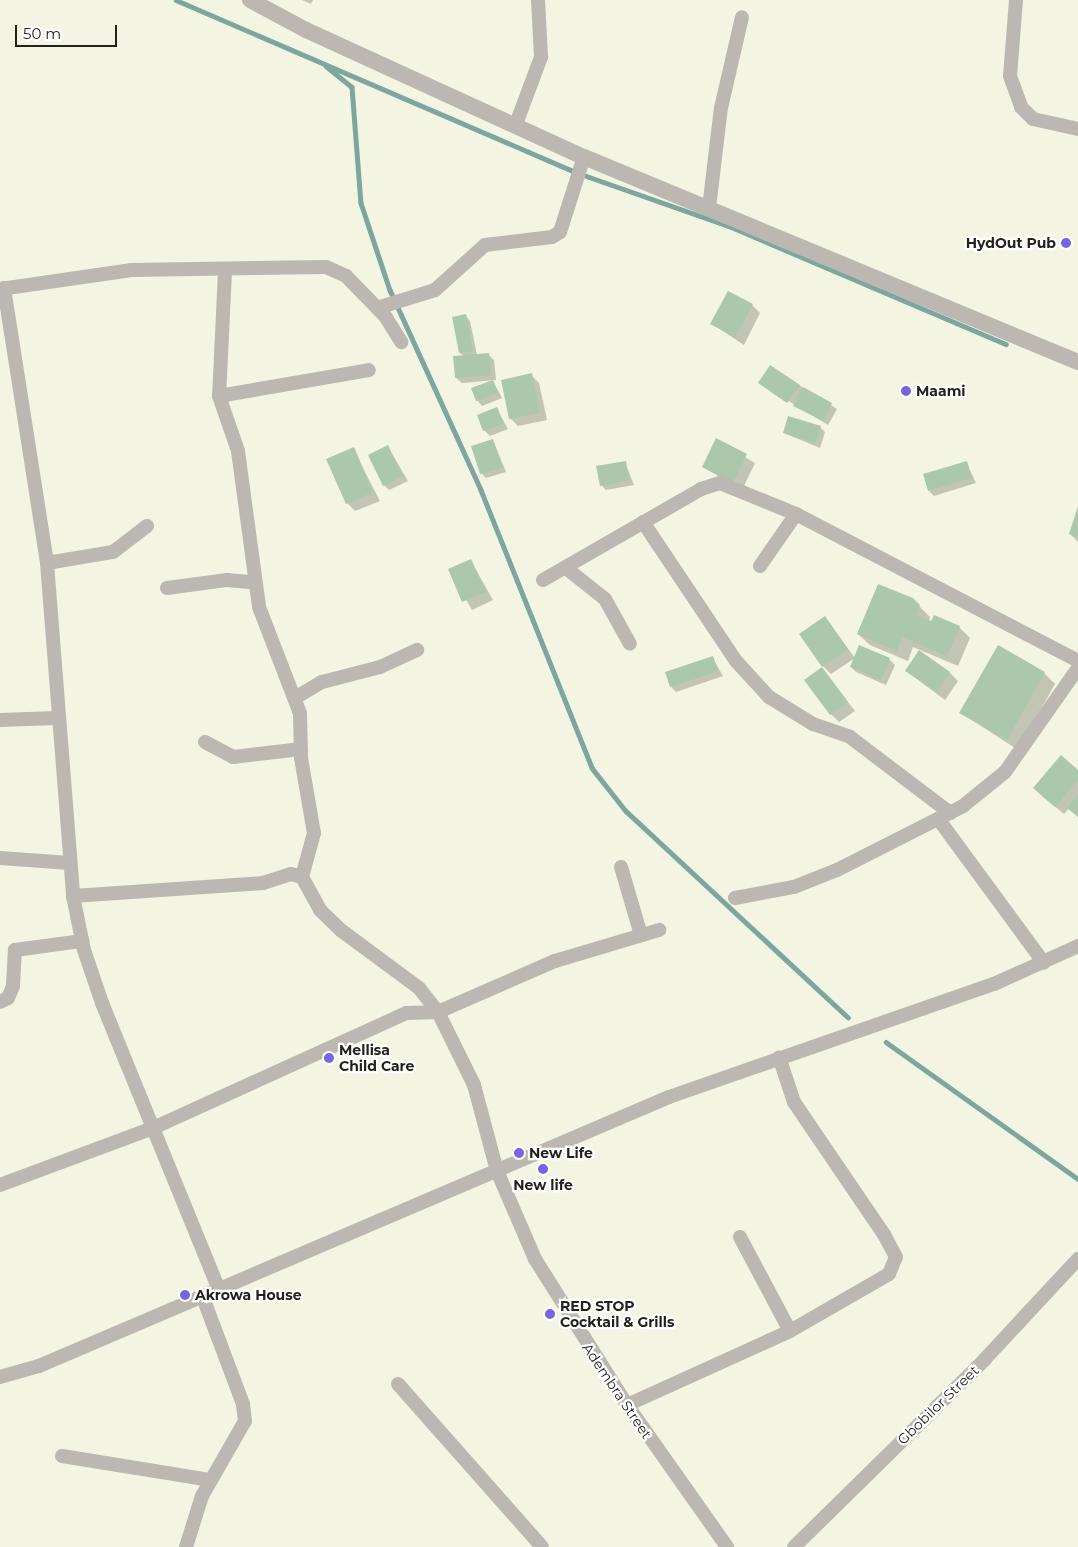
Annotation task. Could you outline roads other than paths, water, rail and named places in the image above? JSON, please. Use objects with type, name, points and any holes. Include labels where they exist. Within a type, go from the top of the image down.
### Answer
[{"type":"street","points":[[250,0],[306,30],[516,124],[581,167],[710,208],[1078,362]]},
{"type":"street","points":[[516,124],[541,58],[538,0]]},
{"type":"street","points":[[1016,0],[1010,76],[1021,108],[1033,119],[1078,129]]},
{"type":"street","points":[[710,208],[722,108],[742,17]]},
{"type":"street","points":[[389,304],[436,290],[485,245],[552,237],[562,225],[581,167]]},
{"type":"street","points":[[218,1287],[102,1003],[82,941],[73,896],[56,718],[46,563],[2,289],[86,274],[326,267],[346,276],[389,304],[401,342]]},
{"type":"street","points":[[73,896],[263,883],[291,874],[302,877],[314,834],[296,698],[272,646],[252,582],[242,469],[219,396],[225,271]]},
{"type":"street","points":[[219,396],[369,370]]},
{"type":"street","points":[[544,580],[643,522],[717,483],[757,495],[796,514],[1078,661]]},
{"type":"street","points":[[760,566],[796,514]]},
{"type":"street","points":[[643,522],[730,652],[769,697],[813,724],[850,737],[944,816],[1044,964]]},
{"type":"street","points":[[46,563],[113,552],[146,526]]},
{"type":"street","points":[[566,568],[605,600],[630,644]]},
{"type":"street","points":[[167,588],[227,580],[252,582]]},
{"type":"street","points":[[296,698],[322,682],[380,667],[417,650]]},
{"type":"street","points":[[735,898],[794,887],[879,852],[944,816],[1005,772],[1078,668]]},
{"type":"street","points":[[0,720],[56,718]]},
{"type":"street","points":[[205,742],[233,757],[302,749]]},
{"type":"street","points":[[0,858],[70,863]]},
{"type":"street","points":[[621,867],[641,935]]},
{"type":"street","name":"Adembra Street","points":[[302,877],[320,910],[419,988],[438,1012],[474,1085],[497,1171],[535,1259],[627,1405],[727,1547]]},
{"type":"street","points":[[0,1185],[153,1128],[407,1013],[438,1012],[555,960],[660,930]]},
{"type":"street","points":[[0,1002],[8,998],[14,986],[15,950],[82,941]]},
{"type":"street","points":[[0,1377],[39,1366],[218,1287],[669,1097],[1044,964],[1078,946]]},
{"type":"street","points":[[627,1405],[790,1331],[889,1274],[896,1257],[794,1102],[779,1057]]},
{"type":"street","points":[[740,1237],[790,1331]]},
{"type":"street","name":"Gbobilor Street","points":[[794,1547],[986,1359],[1078,1259]]},
{"type":"street","points":[[186,1547],[194,1514],[245,1421],[243,1404],[202,1295]]},
{"type":"street","points":[[398,1384],[542,1547]]},
{"type":"street","points":[[62,1456],[211,1480]]},
{"type":"waterway","points":[[176,0],[575,172],[729,226],[1006,344]]},
{"type":"waterway","points":[[326,66],[352,87],[361,203],[390,290],[481,490],[592,768],[626,811],[848,1017]]},
{"type":"waterway","points":[[886,1042],[1078,1179]]},
{"type":"place","name":"HydOut Pub","points":[[1066,243]]},
{"type":"place","name":"Maami","points":[[906,391]]},
{"type":"place","name":"Mellisa Child Care","points":[[329,1058]]},
{"type":"place","name":"New Life","points":[[519,1153]]},
{"type":"place","name":"New life","points":[[543,1169]]},
{"type":"place","name":"Akrowa House","points":[[185,1295]]},
{"type":"place","name":"RED STOP Cocktail & Grills","points":[[550,1314]]}]
